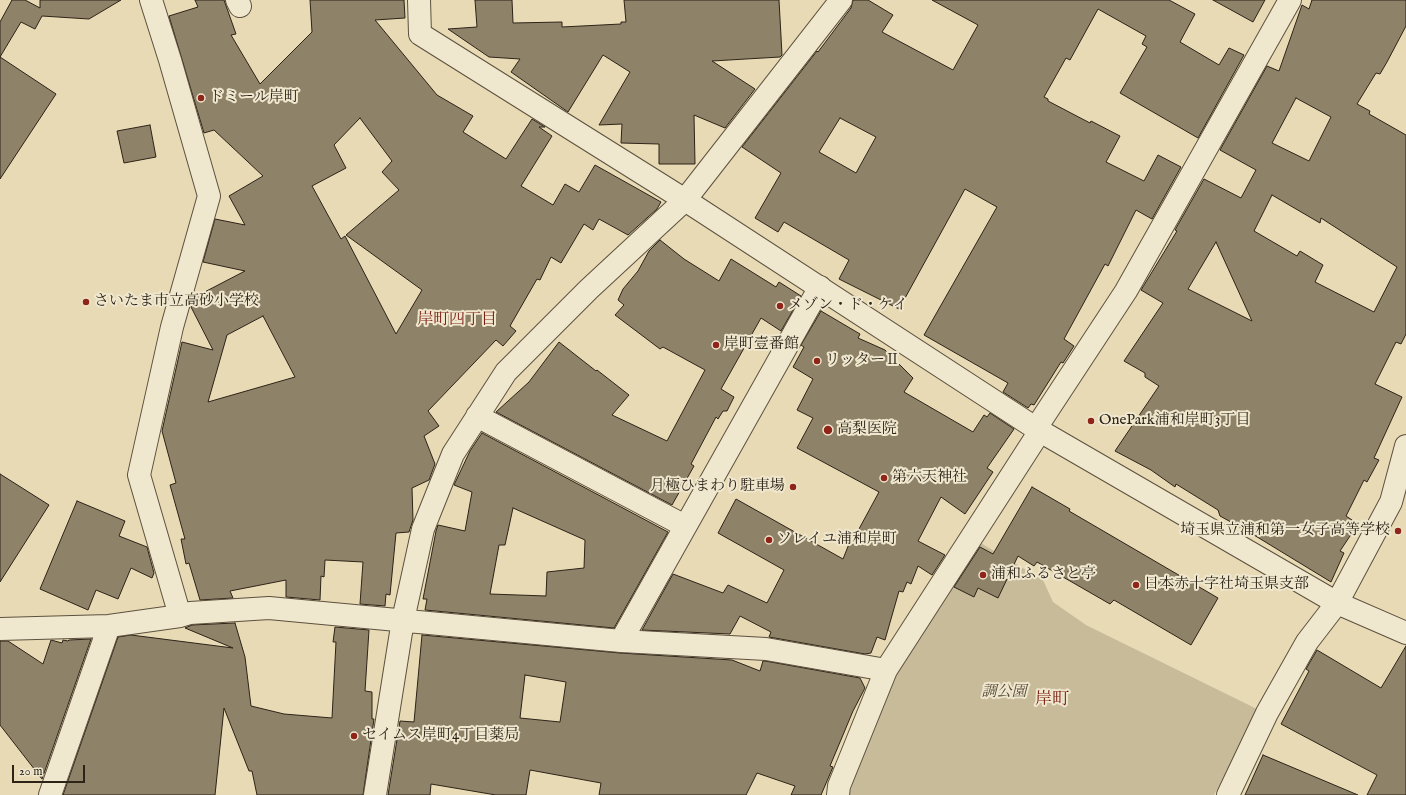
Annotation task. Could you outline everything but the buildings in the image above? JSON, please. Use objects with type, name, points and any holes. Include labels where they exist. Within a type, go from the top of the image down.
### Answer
[{"type":"street","points":[[151,0],[209,196],[172,326],[139,476],[180,616]]},
{"type":"street","points":[[420,0],[420,34],[685,200],[1038,429],[1337,603],[1406,633]]},
{"type":"street","points":[[375,795],[403,620],[423,529],[453,454],[506,372],[588,289],[685,200],[841,0]]},
{"type":"street","points":[[838,795],[840,786],[886,670],[1126,291],[1290,0]]},
{"type":"street","points":[[621,641],[820,287]]},
{"type":"street","points":[[477,416],[685,526]]},
{"type":"street","points":[[1228,795],[1267,714],[1307,642],[1337,603],[1391,502],[1406,446]]},
{"type":"street","points":[[0,629],[109,626],[180,616],[190,613],[269,608],[621,641],[766,649],[886,670]]},
{"type":"street","points":[[50,795],[109,626]]},
{"type":"green space","name":"調公園","points":[[979,542],[1043,580],[1053,602],[1086,625],[1259,710],[1214,795],[849,795],[864,746],[888,686]]},
{"type":"place","name":"ドミール岸町","points":[[201,98]]},
{"type":"place","name":"さいたま市立高砂小学校","points":[[86,302]]},
{"type":"place","name":"メゾン・ド・ケイ","points":[[780,306]]},
{"type":"place","name":"岸町壹番館","points":[[716,345]]},
{"type":"place","name":"リッターⅡ","points":[[817,361]]},
{"type":"place","name":"OnePark浦和岸町3丁目","points":[[1091,421]]},
{"type":"place","name":"高梨医院","points":[[828,430]]},
{"type":"place","name":"第六天神社","points":[[884,478]]},
{"type":"place","name":"月極ひまわり駐車場","points":[[793,487]]},
{"type":"place","name":"埼玉県立浦和第一女子高等学校","points":[[1398,531]]},
{"type":"place","name":"ソレイユ浦和岸町","points":[[769,540]]},
{"type":"place","name":"浦和ふるさと亭","points":[[983,575]]},
{"type":"place","name":"日本赤十字社埼玉県支部","points":[[1136,585]]},
{"type":"place","name":"セイムス岸町4丁目薬局","points":[[354,736]]},
{"type":"district","name":"岸町四丁目","points":[[457,321]]},
{"type":"district","name":"岸町","points":[[1052,701]]}]
